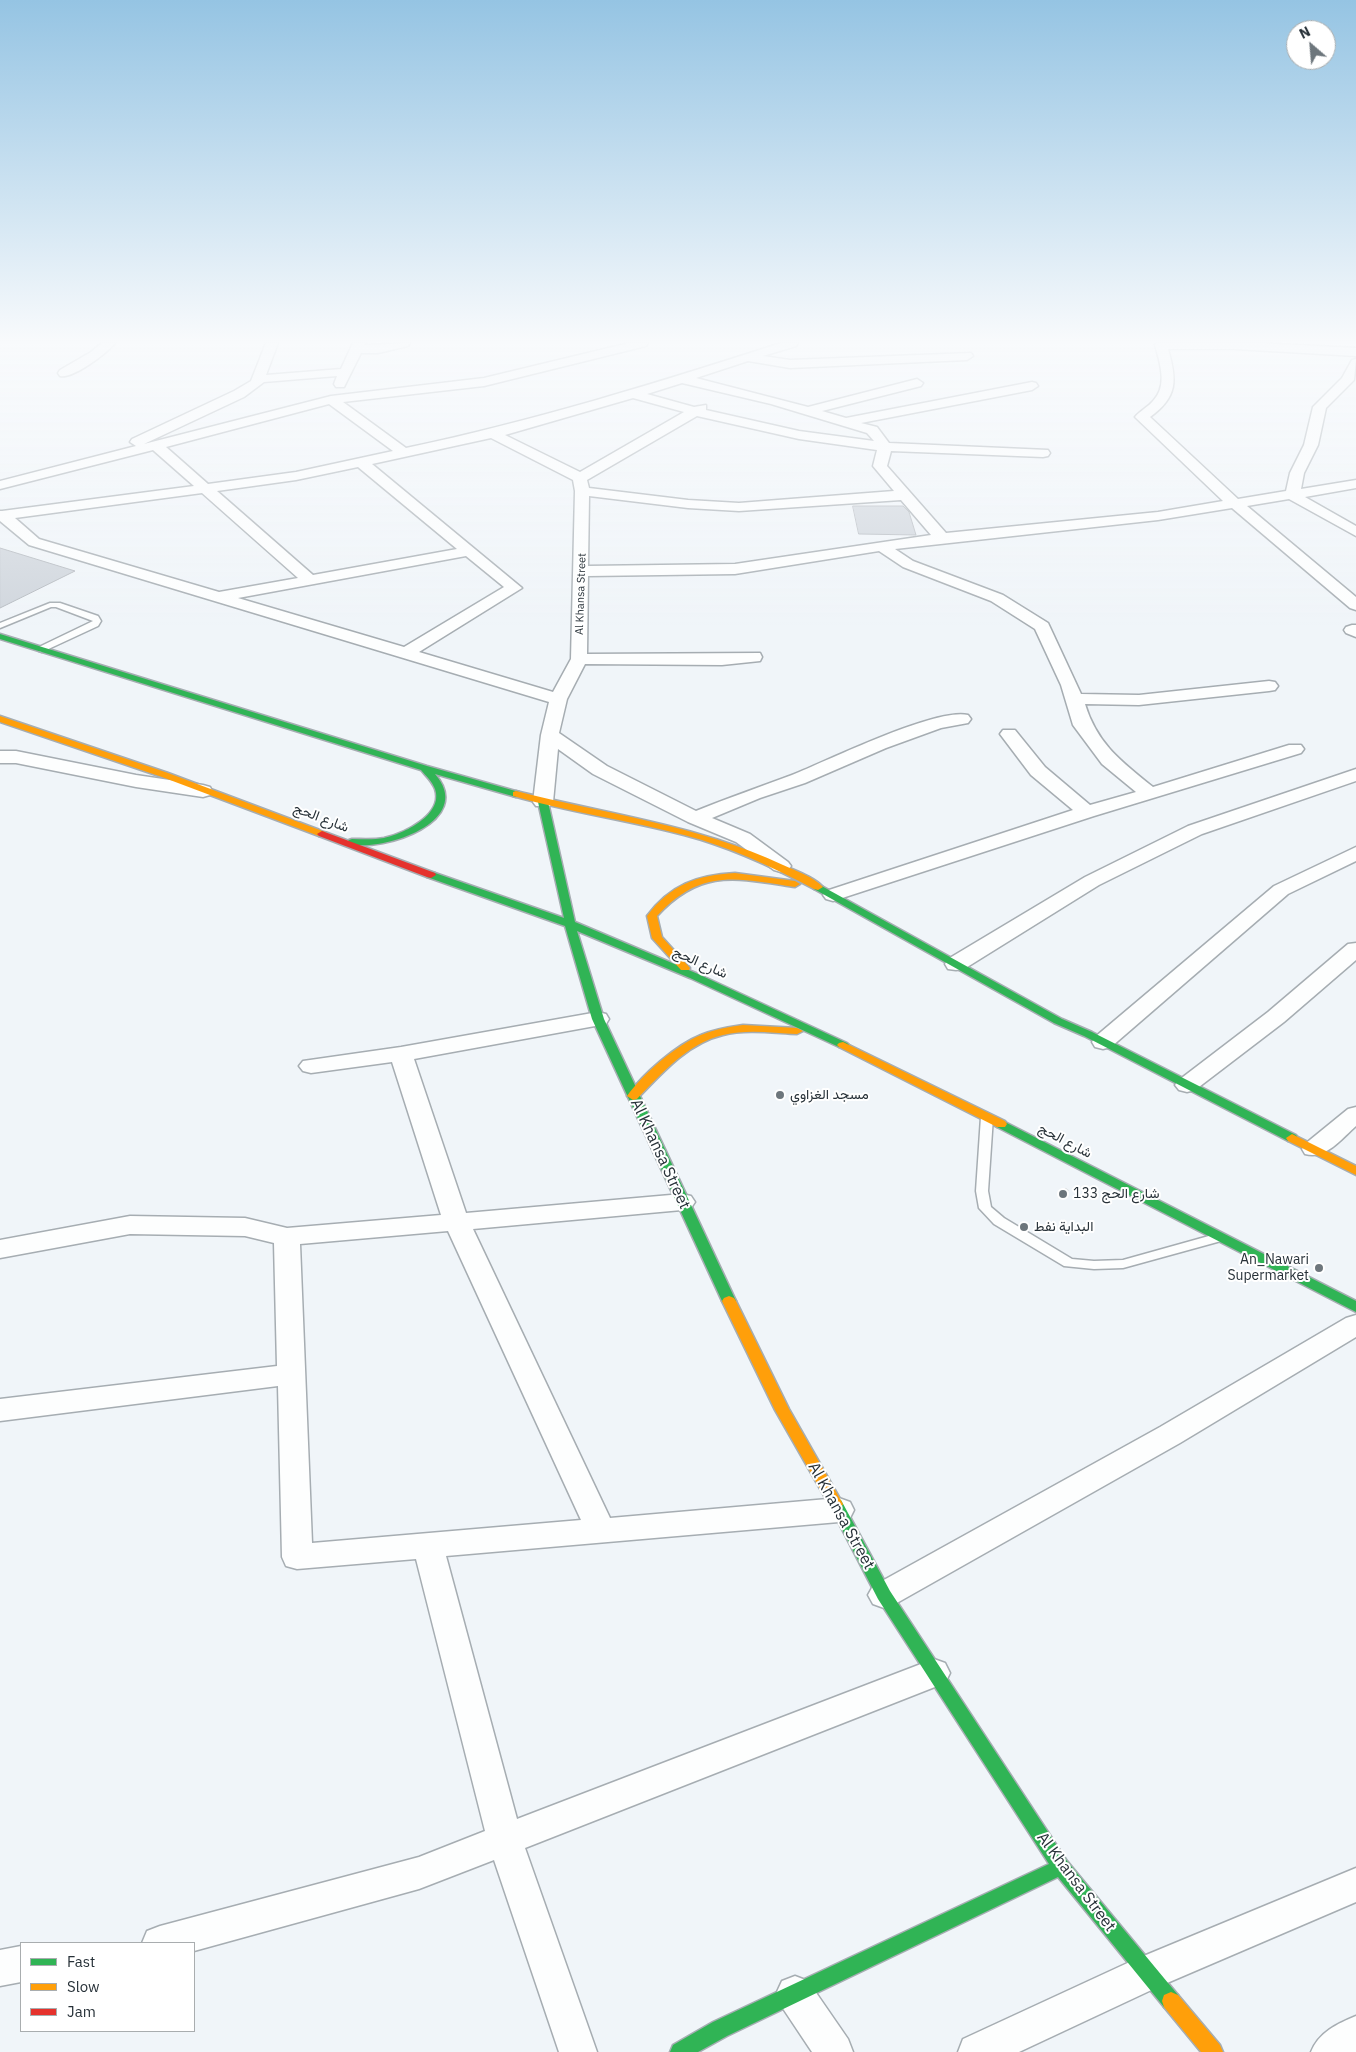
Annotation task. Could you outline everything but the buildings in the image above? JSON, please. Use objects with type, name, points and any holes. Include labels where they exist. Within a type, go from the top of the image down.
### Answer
[{"type":"main road","points":[[0,636],[189,693],[424,768],[543,802],[670,828],[724,844],[784,868],[1058,1021],[1356,1171]]},
{"type":"main road","name":"شارع الحج","points":[[0,720],[207,791],[570,924],[694,976],[821,1034],[987,1117],[1086,1170],[1220,1236],[1356,1307]]},
{"type":"main road","points":[[343,842],[383,841],[410,831],[430,818],[439,807],[441,797],[438,784],[424,768]]},
{"type":"main road","name":"Al Khansa Street","points":[[543,802],[570,924],[598,1019],[682,1202],[782,1410],[839,1510],[884,1595],[1061,1867],[1213,2052]]},
{"type":"main road","points":[[694,976],[657,938],[652,916],[659,904],[672,893],[694,881],[734,875],[826,891]]},
{"type":"main road","points":[[633,1096],[689,1044],[716,1032],[758,1027],[821,1034]]},
{"type":"main road","points":[[680,2052],[720,2029],[1061,1867]]},
{"type":"street","points":[[127,453],[136,443],[145,439]]},
{"type":"street","points":[[0,485],[184,439]]},
{"type":"street","points":[[384,439],[404,453]]},
{"type":"street","points":[[1,516],[296,476],[471,439]]},
{"type":"street","points":[[501,439],[581,484],[688,504],[738,507],[904,496]]},
{"type":"street","points":[[581,484],[650,439]]},
{"type":"street","points":[[822,439],[885,446],[1043,453]]},
{"type":"street","points":[[879,439],[885,446]]},
{"type":"street","points":[[1164,439],[1209,482],[1356,605]]},
{"type":"street","points":[[1292,495],[1297,473],[1312,439]]},
{"type":"street","points":[[157,446],[310,580]]},
{"type":"street","points":[[885,446],[880,466],[942,538]]},
{"type":"street","points":[[361,462],[514,588],[406,653]]},
{"type":"street","name":"Al Khansa Street","points":[[543,802],[550,735],[558,698],[579,659],[582,571],[581,484]]},
{"type":"street","points":[[582,571],[736,569],[942,538],[1158,516],[1356,484]]},
{"type":"street","points":[[1292,495],[1356,532]]},
{"type":"street","points":[[1,516],[34,542],[558,698]]},
{"type":"street","points":[[880,546],[908,564],[997,598],[1042,626],[1070,685],[1082,725],[1094,744],[1150,794]]},
{"type":"street","points":[[220,597],[469,551]]},
{"type":"street","points":[[579,659],[713,660],[754,657]]},
{"type":"street","points":[[1074,699],[1148,699],[1269,686]]},
{"type":"street","points":[[694,818],[753,794],[798,779],[880,744],[937,724],[962,719]]},
{"type":"street","points":[[1009,734],[1038,770],[1087,812]]},
{"type":"street","points":[[550,735],[600,770],[694,818],[743,838],[784,868]]},
{"type":"street","points":[[826,891],[1296,749]]},
{"type":"street","points":[[0,756],[16,757],[136,780],[207,791]]},
{"type":"street","points":[[956,964],[1092,881],[1196,830],[1356,775]]},
{"type":"street","points":[[1103,1042],[1281,890],[1356,852]]},
{"type":"street","points":[[1187,1085],[1276,1017],[1356,949]]},
{"type":"street","points":[[311,1066],[401,1054],[598,1019]]},
{"type":"street","points":[[401,1054],[456,1220],[601,1530]]},
{"type":"street","points":[[1314,1149],[1356,1114]]},
{"type":"street","points":[[0,1249],[56,1237],[130,1225],[244,1227],[288,1237],[456,1220],[682,1202]]},
{"type":"street","points":[[288,1237],[297,1557],[839,1510]]},
{"type":"street","points":[[884,1595],[1170,1435],[1356,1325]]},
{"type":"street","points":[[0,1410],[292,1374]]},
{"type":"street","points":[[428,1546],[505,1841],[578,2052]]},
{"type":"street","points":[[164,1942],[418,1873],[505,1841],[934,1673]]},
{"type":"street","points":[[977,2052],[1147,1973],[1356,1885]]},
{"type":"street","points":[[0,1968],[20,1964]]},
{"type":"street","points":[[794,1994],[834,2052]]},
{"type":"street","points":[[1330,2052],[1356,2035]]},
{"type":"lane","points":[[0,626],[50,605],[57,605],[95,618],[97,621],[95,624],[42,649]]},
{"type":"lane","points":[[987,1117],[982,1191],[985,1208],[999,1221],[1068,1263],[1094,1265],[1123,1264],[1220,1236]]},
{"type":"traffic: fast","points":[[0,636],[424,768],[516,794]]},
{"type":"traffic: fast","points":[[352,842],[376,842],[392,839],[411,831],[429,819],[440,803],[441,794],[437,783],[424,768]]},
{"type":"traffic: fast","points":[[543,802],[570,924],[598,1019],[729,1301]]},
{"type":"traffic: fast","points":[[431,875],[570,924],[694,976],[843,1045]]},
{"type":"traffic: fast","points":[[818,887],[1058,1021],[1088,1034],[1292,1138]]},
{"type":"traffic: fast","points":[[1001,1124],[1356,1307]]},
{"type":"traffic: fast","points":[[836,1504],[884,1595],[1061,1867],[1171,2001]]},
{"type":"traffic: fast","points":[[680,2052],[720,2029],[1061,1867]]},
{"type":"traffic: slow","points":[[0,719],[165,775],[322,834]]},
{"type":"traffic: slow","points":[[516,794],[689,833],[765,860],[818,887]]},
{"type":"traffic: slow","points":[[685,968],[657,938],[652,916],[667,899],[683,888],[717,877],[735,876],[795,884]]},
{"type":"traffic: slow","points":[[633,1096],[671,1059],[704,1037],[743,1029],[797,1031]]},
{"type":"traffic: slow","points":[[843,1045],[1001,1124]]},
{"type":"traffic: slow","points":[[1292,1138],[1356,1171]]},
{"type":"traffic: slow","points":[[729,1301],[782,1410],[836,1504]]},
{"type":"traffic: slow","points":[[1171,2001],[1213,2052]]},
{"type":"traffic: jam","points":[[322,834],[431,875]]},
{"type":"place","name":"مسجد الغزاوي","points":[[780,1095]]},
{"type":"place","name":"شارع الحج 133","points":[[1063,1194]]},
{"type":"place","name":"البداية نفط","points":[[1024,1227]]},
{"type":"place","name":"An_Nawari Supermarket","points":[[1319,1268]]}]
